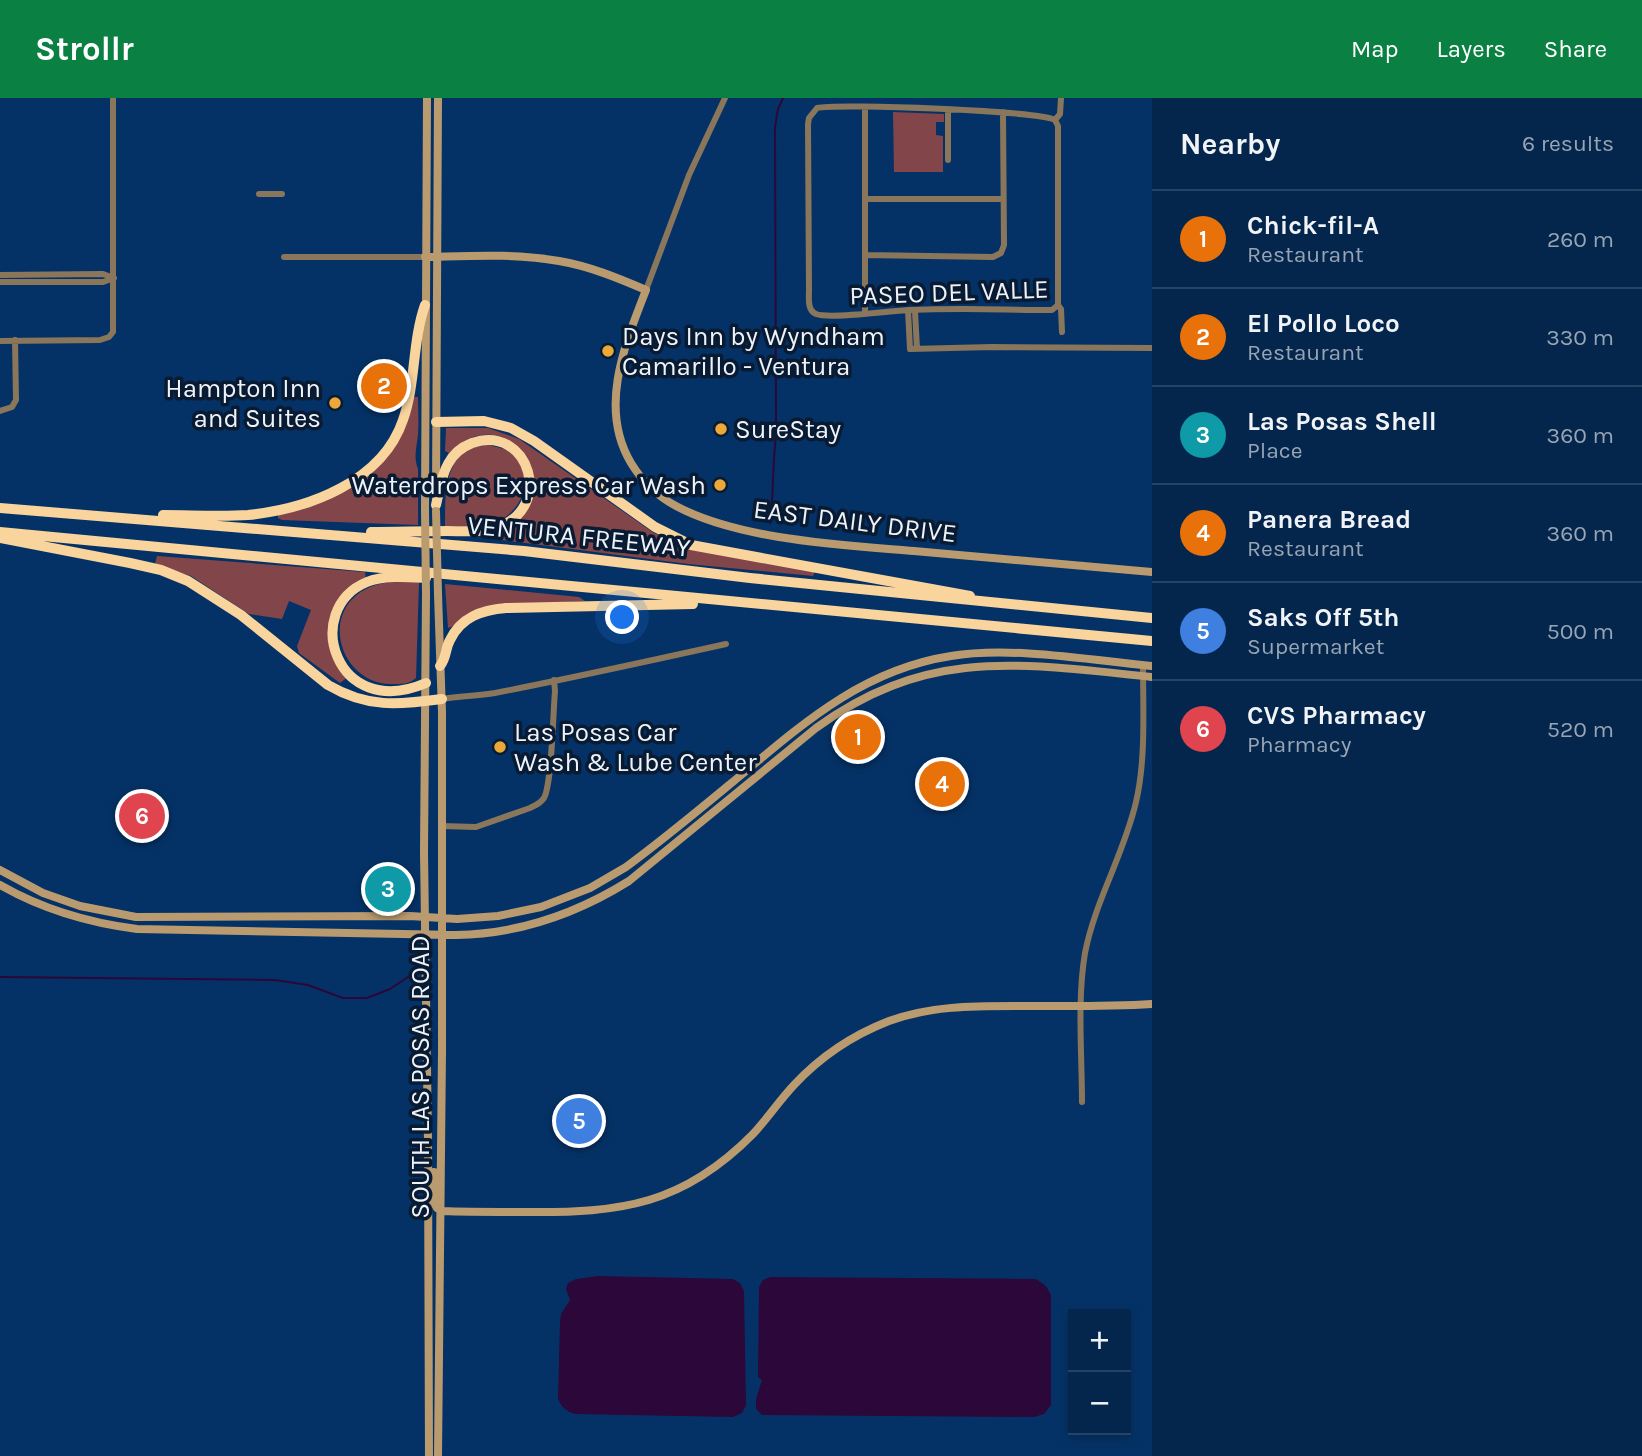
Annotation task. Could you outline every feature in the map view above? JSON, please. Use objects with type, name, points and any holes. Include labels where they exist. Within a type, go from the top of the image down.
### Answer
[{"type":"highway","points":[[94,517],[227,516],[259,513],[316,498],[358,479],[369,471],[389,448],[402,422],[425,305]]},
{"type":"highway","points":[[431,422],[484,421],[511,428],[534,441],[655,527],[691,545],[954,592],[1013,606]]},
{"type":"highway","points":[[307,533],[482,531],[495,528],[510,521],[526,503],[530,489],[527,466],[518,453],[503,444],[485,440],[467,445],[459,450],[449,463],[432,508]]},
{"type":"highway","name":"VENTURA FREEWAY","points":[[0,508],[524,551],[1013,606],[1152,618]]},
{"type":"highway","name":"VENTURA FREEWAY","points":[[0,532],[1152,641]]},
{"type":"highway","points":[[0,538],[118,560],[173,574],[220,600],[328,685],[346,696],[372,703],[442,699]]},
{"type":"highway","points":[[426,683],[408,689],[373,689],[364,687],[349,676],[337,658],[333,642],[336,615],[344,601],[357,588],[380,579],[508,580]]},
{"type":"highway","points":[[440,666],[446,658],[450,638],[464,621],[473,615],[493,609],[727,602]]},
{"type":"main road","points":[[427,98],[425,305],[432,508]]},
{"type":"main road","points":[[431,422],[438,257],[438,98]]},
{"type":"main road","points":[[425,257],[515,256],[560,261],[579,265],[646,290]]},
{"type":"main road","name":"EAST DAILY DRIVE","points":[[646,290],[618,378],[616,421],[626,454],[639,476],[649,488],[676,506],[726,525],[810,541],[1152,572]]},
{"type":"main road","name":"SOUTH LAS POSAS ROAD","points":[[432,508],[442,699],[442,1211],[438,1456]]},
{"type":"main road","name":"SOUTH LAS POSAS ROAD","points":[[429,1456],[425,933],[426,594],[432,508]]},
{"type":"main road","points":[[0,870],[43,893],[80,906],[136,917],[425,916],[476,919],[519,912],[566,899],[607,879],[663,840],[823,708],[868,682],[890,673],[925,661],[974,653],[1009,653],[1148,665]]},
{"type":"main road","points":[[0,885],[40,904],[107,925],[137,929],[473,935],[530,926],[556,918],[605,896],[652,865],[816,728],[857,701],[897,683],[947,670],[1006,664],[1148,676]]},
{"type":"main road","points":[[428,1141],[433,1147],[435,1204],[436,1208],[442,1211],[582,1212],[637,1204],[685,1185],[730,1155],[756,1131],[807,1071],[836,1048],[865,1032],[915,1013],[951,1007],[1152,1004]]},
{"type":"street","points":[[0,341],[100,340],[111,334],[114,326],[113,98]]},
{"type":"street","points":[[646,290],[689,175],[725,98]]},
{"type":"street","points":[[909,108],[910,98]]},
{"type":"street","points":[[1058,306],[1058,139],[1055,120],[1060,114],[1061,98]]},
{"type":"street","name":"PASEO DEL VALLE","points":[[865,107],[824,107],[813,112],[808,124],[809,306],[815,313],[1052,310],[1058,306],[1061,309],[1062,332]]},
{"type":"street","points":[[865,314],[865,107],[1003,112],[1044,115],[1055,120]]},
{"type":"street","points":[[948,110],[948,160]]},
{"type":"street","points":[[865,255],[999,255],[1004,244],[1003,112]]},
{"type":"street","points":[[258,194],[282,194]]},
{"type":"street","points":[[864,199],[1003,199]]},
{"type":"street","points":[[284,257],[425,257]]},
{"type":"street","points":[[0,275],[103,274],[114,278]]},
{"type":"street","points":[[0,282],[103,282],[114,278]]},
{"type":"street","points":[[912,310],[913,349],[1152,348]]},
{"type":"street","points":[[0,411],[12,407],[16,400],[15,340]]},
{"type":"street","points":[[442,699],[493,693],[726,644]]},
{"type":"street","points":[[1082,1102],[1083,970],[1087,942],[1128,830],[1139,789],[1148,665]]},
{"type":"street","points":[[441,826],[476,827],[530,808],[544,798],[549,776],[554,680]]},
{"type":"shaded area","points":[[893,112],[944,114],[944,122],[936,122],[936,135],[943,136],[943,172],[894,172]]},
{"type":"shaded area","points":[[414,397],[418,397],[418,525],[278,518],[278,515],[368,476]]},
{"type":"shaded area","points":[[446,428],[488,428],[519,439],[654,533],[691,549],[815,571],[813,576],[688,564],[487,538],[487,533],[502,529],[534,488],[530,467],[518,448],[509,441],[489,435],[469,439],[449,453],[445,451]]},
{"type":"shaded area","points":[[489,445],[507,451],[517,460],[524,478],[521,498],[509,514],[494,523],[445,526],[445,505],[451,471],[462,454],[471,448]]},
{"type":"shaded area","points":[[157,556],[365,572],[366,580],[331,621],[348,677],[340,683],[299,653],[297,646],[311,610],[289,601],[282,619],[249,614],[191,576],[155,564]]},
{"type":"shaded area","points":[[392,582],[419,582],[416,678],[401,684],[373,681],[359,672],[348,660],[340,629],[343,614],[351,600],[372,586]]},
{"type":"shaded area","points":[[445,584],[579,597],[585,601],[521,604],[448,628]]},
{"type":"shaded area","points":[[598,1276],[733,1279],[740,1283],[744,1291],[746,1405],[742,1413],[733,1417],[575,1414],[565,1409],[558,1399],[560,1322],[561,1314],[570,1300],[566,1289],[568,1283],[576,1279]]},
{"type":"shaded area","points":[[770,1277],[1036,1279],[1046,1286],[1051,1295],[1051,1405],[1044,1414],[1034,1417],[762,1415],[756,1409],[762,1380],[758,1377],[759,1287],[763,1280]]},
{"type":"waterway","points":[[770,523],[776,437],[775,127],[783,98]]},
{"type":"waterway","points":[[0,977],[275,980],[308,985],[343,998],[367,998],[390,989],[414,973]]},
{"type":"place","name":"Days Inn by Wyndham Camarillo - Ventura","points":[[608,351]]},
{"type":"place","name":"El Pollo Loco","points":[[384,386]]},
{"type":"place","name":"Hampton Inn and Suites","points":[[335,403]]},
{"type":"place","name":"SureStay","points":[[721,429]]},
{"type":"place","name":"Waterdrops Express Car Wash","points":[[720,485]]},
{"type":"place","name":"Chick-fil-A","points":[[858,737]]},
{"type":"place","name":"Las Posas Car Wash & Lube Center","points":[[500,747]]},
{"type":"place","name":"Panera Bread","points":[[942,784]]},
{"type":"place","name":"CVS Pharmacy","points":[[142,816]]},
{"type":"place","name":"Las Posas Shell","points":[[388,889]]},
{"type":"place","name":"Saks Off 5th","points":[[579,1121]]}]
